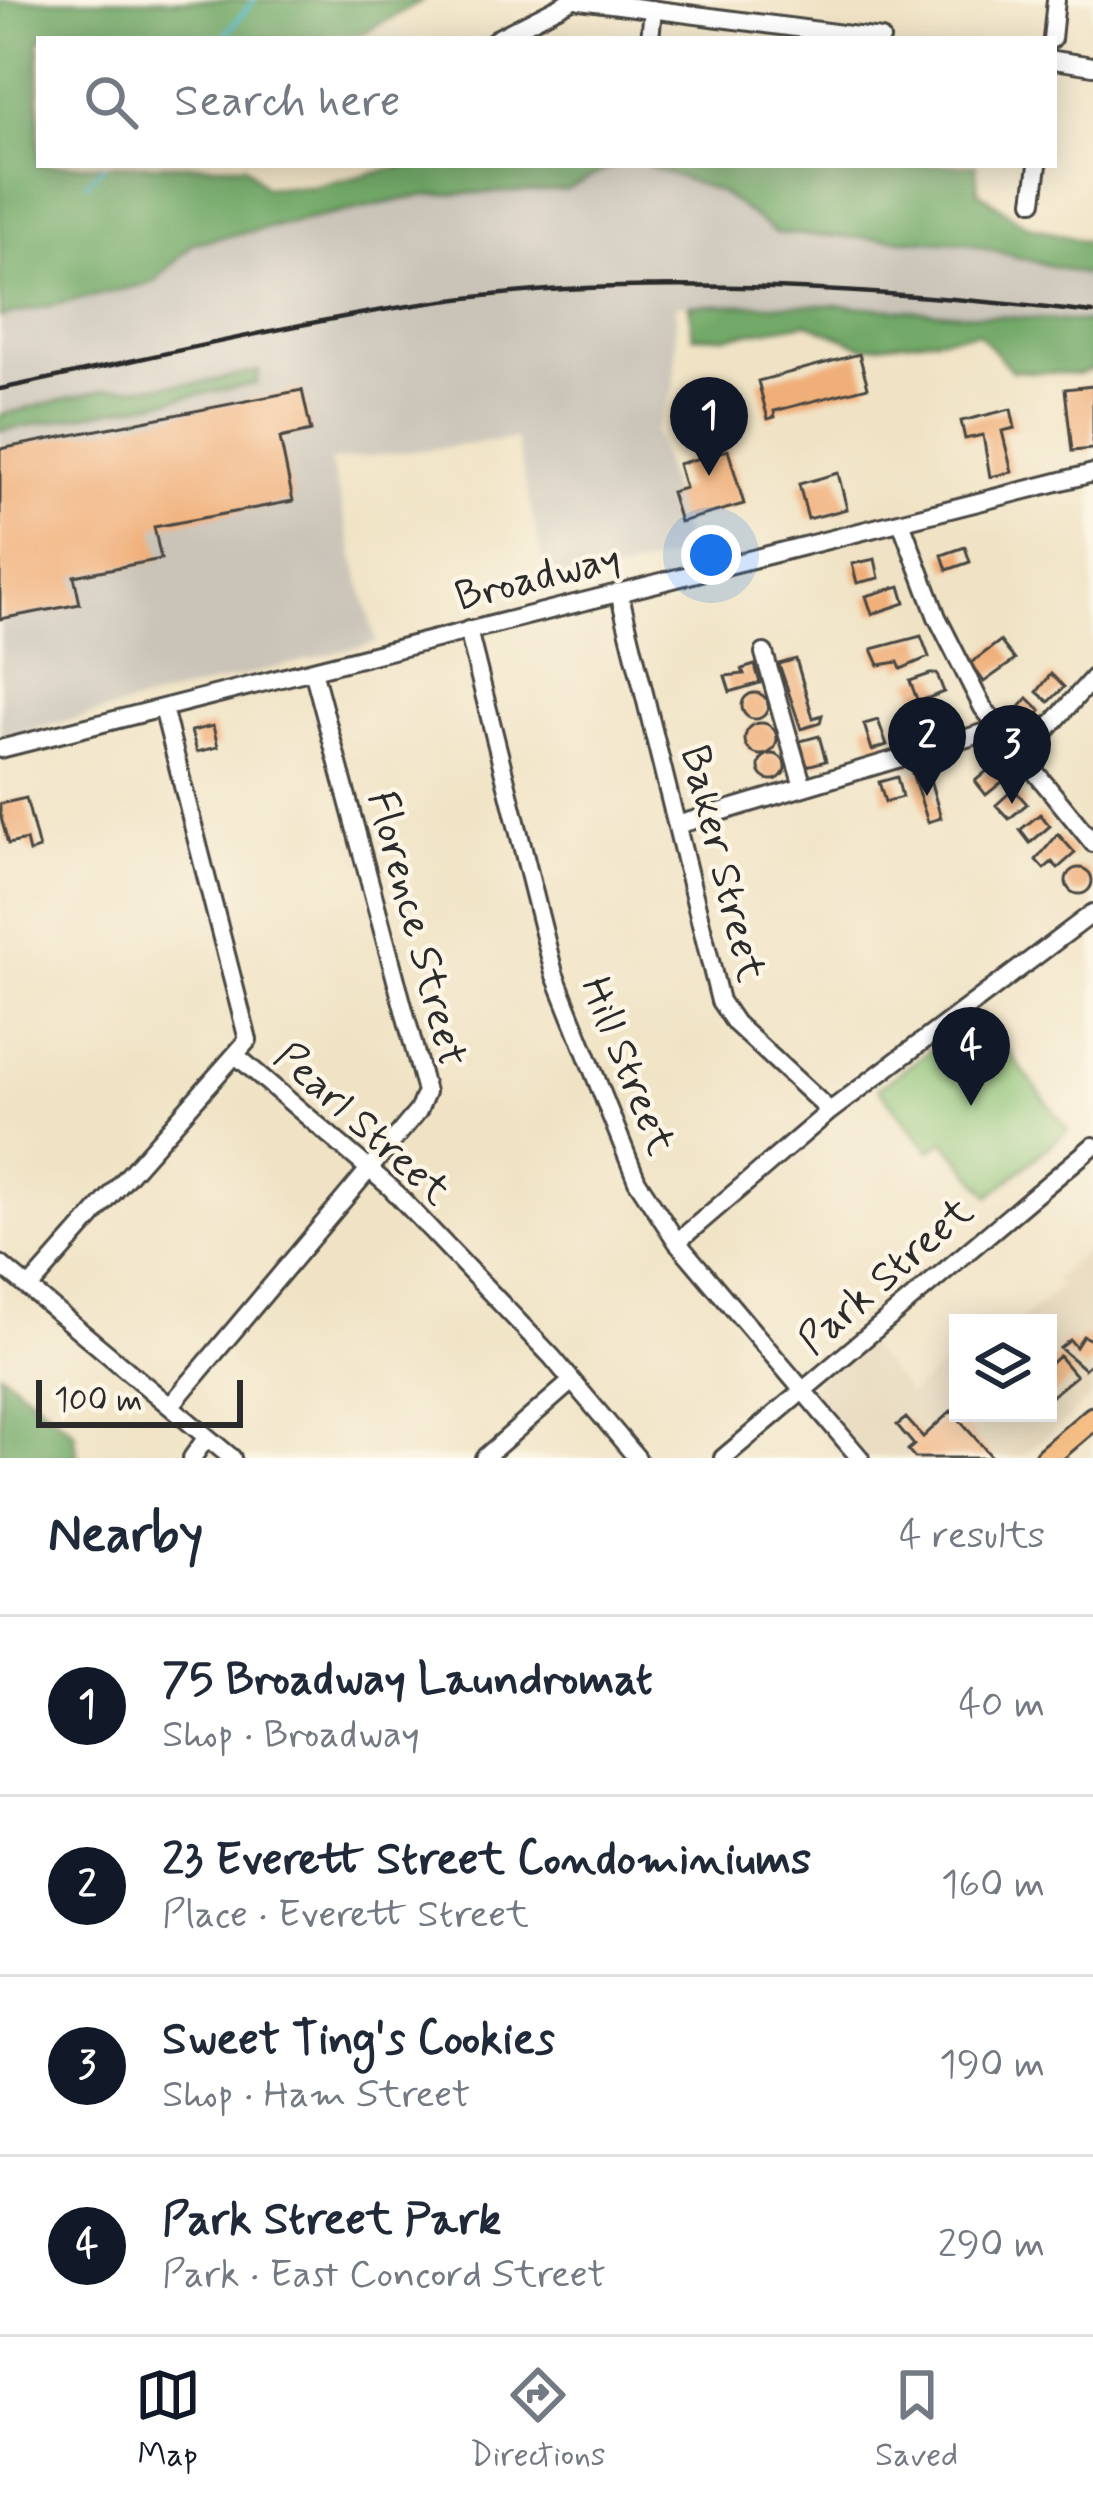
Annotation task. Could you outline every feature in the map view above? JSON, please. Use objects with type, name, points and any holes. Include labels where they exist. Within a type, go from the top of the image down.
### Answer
[{"type":"main road","points":[[1046,1458],[1093,1418]]},
{"type":"street","points":[[502,36],[576,0],[858,36]]},
{"type":"street","points":[[1052,36],[1056,0]]},
{"type":"street","points":[[650,36],[653,9]]},
{"type":"street","points":[[1057,60],[1093,66]]},
{"type":"street","points":[[1034,201],[1038,168]]},
{"type":"street","name":"Broadway","points":[[0,749],[1093,473]]},
{"type":"street","points":[[901,522],[949,643],[997,730],[1093,843]]},
{"type":"street","name":"Baker Street","points":[[619,592],[725,1012],[830,1111]]},
{"type":"street","name":"Hill Street","points":[[468,630],[563,1001],[638,1181],[677,1243],[860,1458]]},
{"type":"street","points":[[764,652],[803,788]]},
{"type":"street","name":"Florence Street","points":[[171,1406],[418,1111],[425,1092],[314,670]]},
{"type":"street","points":[[1020,760],[1093,678]]},
{"type":"street","name":"Pearl Street","points":[[163,708],[248,1033],[238,1057],[370,1168],[572,1381],[637,1458]]},
{"type":"street","points":[[677,825],[997,730]]},
{"type":"street","points":[[677,1243],[830,1111],[1093,913]]},
{"type":"street","points":[[30,1287],[111,1189],[238,1057]]},
{"type":"street","name":"Park Street","points":[[723,1458],[1093,1146]]},
{"type":"street","points":[[0,1264],[232,1458]]},
{"type":"street","points":[[484,1458],[572,1381]]},
{"type":"street","points":[[192,1458],[207,1437]]},
{"type":"shaded area","points":[[608,168],[654,168],[720,192],[776,233],[964,243],[1093,277],[1093,323],[836,305],[676,305],[675,386],[655,431],[689,553],[549,591],[516,439],[330,461],[376,642],[0,738],[0,431],[259,372],[200,383],[107,389],[0,415],[0,317],[153,284],[193,244],[425,194],[566,190]]},
{"type":"shaded area","points":[[1093,1246],[1093,1396],[1021,1458],[845,1458],[803,1410],[815,1381],[862,1339],[909,1394],[949,1361],[949,1422],[1057,1422],[1057,1314],[1028,1314],[1060,1287],[1054,1279]]},
{"type":"green space","points":[[0,0],[424,0],[358,36],[36,36],[36,168],[248,168],[264,187],[311,187],[396,168],[608,168],[566,190],[425,195],[194,243],[153,283],[0,317]]},
{"type":"green space","points":[[654,168],[976,168],[978,191],[1025,225],[1093,244],[1093,277],[964,243],[776,233],[720,192]]},
{"type":"green space","points":[[689,305],[836,305],[1093,323],[1093,369],[1080,374],[1012,371],[978,333],[864,347],[807,323],[724,337],[693,336]]},
{"type":"green space","points":[[259,371],[256,384],[0,431],[0,415],[107,389],[200,383]]},
{"type":"green space","points":[[980,1014],[1068,1130],[990,1196],[945,1141],[930,1151],[878,1088]]},
{"type":"green space","points":[[0,1372],[74,1432],[78,1458],[0,1458]]},
{"type":"building","points":[[859,354],[868,387],[774,411],[775,417],[768,419],[758,381]]},
{"type":"building","points":[[1093,386],[1093,449],[1072,451],[1065,389]]},
{"type":"building","points":[[302,390],[311,431],[280,438],[293,501],[154,527],[161,559],[74,576],[80,604],[0,619],[0,449]]},
{"type":"building","points":[[1011,409],[1015,428],[1002,431],[1012,472],[990,477],[983,435],[965,439],[961,421]]},
{"type":"building","points":[[728,450],[744,504],[680,522],[671,492],[685,488],[678,464]]},
{"type":"building","points":[[838,473],[847,509],[808,519],[799,484]]},
{"type":"building","points":[[965,547],[970,562],[947,570],[942,555]]},
{"type":"building","points":[[875,559],[879,578],[857,583],[852,564]]},
{"type":"building","points":[[900,586],[905,603],[872,614],[866,596]]},
{"type":"building","points":[[921,636],[929,657],[901,669],[898,662],[879,665],[872,649]]},
{"type":"building","points":[[1000,641],[1015,660],[984,682],[971,663]]},
{"type":"building","points":[[796,659],[813,718],[822,715],[820,723],[801,729],[779,664]]},
{"type":"building","points":[[755,665],[760,683],[730,692],[725,676],[744,674],[742,669]]},
{"type":"building","points":[[937,674],[944,692],[918,702],[910,681]]},
{"type":"building","points":[[1051,674],[1064,687],[1049,702],[1037,692]]},
{"type":"building","points":[[755,693],[768,706],[755,719],[742,706]]},
{"type":"building","points":[[1028,698],[1041,711],[1024,729],[1012,716]]},
{"type":"building","points":[[941,710],[945,727],[900,741],[895,723]]},
{"type":"building","points":[[878,720],[887,745],[872,750],[864,724]]},
{"type":"building","points":[[761,723],[772,728],[777,739],[772,750],[761,755],[750,750],[745,739],[750,728]]},
{"type":"building","points":[[213,726],[218,747],[197,752],[191,731]]},
{"type":"building","points":[[819,736],[826,761],[807,766],[800,741]]},
{"type":"building","points":[[772,754],[785,767],[772,780],[759,767]]},
{"type":"building","points":[[995,764],[1007,778],[986,795],[975,781]]},
{"type":"building","points":[[927,769],[941,818],[928,822],[912,773]]},
{"type":"building","points":[[897,777],[902,797],[885,802],[879,782]]},
{"type":"building","points":[[1014,789],[1027,804],[1009,819],[996,805]]},
{"type":"building","points":[[26,798],[39,849],[29,852],[26,840],[8,844],[0,813],[0,804]]},
{"type":"building","points":[[1040,814],[1050,826],[1030,843],[1020,830]]},
{"type":"building","points":[[1058,834],[1075,853],[1058,868],[1052,862],[1044,869],[1036,860]]},
{"type":"building","points":[[1079,868],[1092,881],[1079,894],[1066,881]]},
{"type":"building","points":[[1083,1336],[1093,1341],[1093,1361],[1084,1369],[1060,1348],[1070,1340],[1076,1347]]},
{"type":"building","points":[[1057,1358],[1076,1376],[1057,1392]]},
{"type":"building","points":[[949,1413],[949,1422],[961,1422],[993,1458],[915,1458],[908,1450],[914,1445],[897,1425],[906,1418],[923,1437]]},
{"type":"waterway","points":[[224,36],[254,0]]},
{"type":"waterway","points":[[87,183],[101,168]]},
{"type":"railway","points":[[0,389],[352,315],[565,289],[829,290],[1093,313]]},
{"type":"place","name":"75 Broadway Laundromat","points":[[709,476]]},
{"type":"place","name":"23 Everett Street Condominiums","points":[[927,796]]},
{"type":"place","name":"Sweet Ting's Cookies","points":[[1012,804]]},
{"type":"place","name":"Park Street Park","points":[[971,1106]]}]
